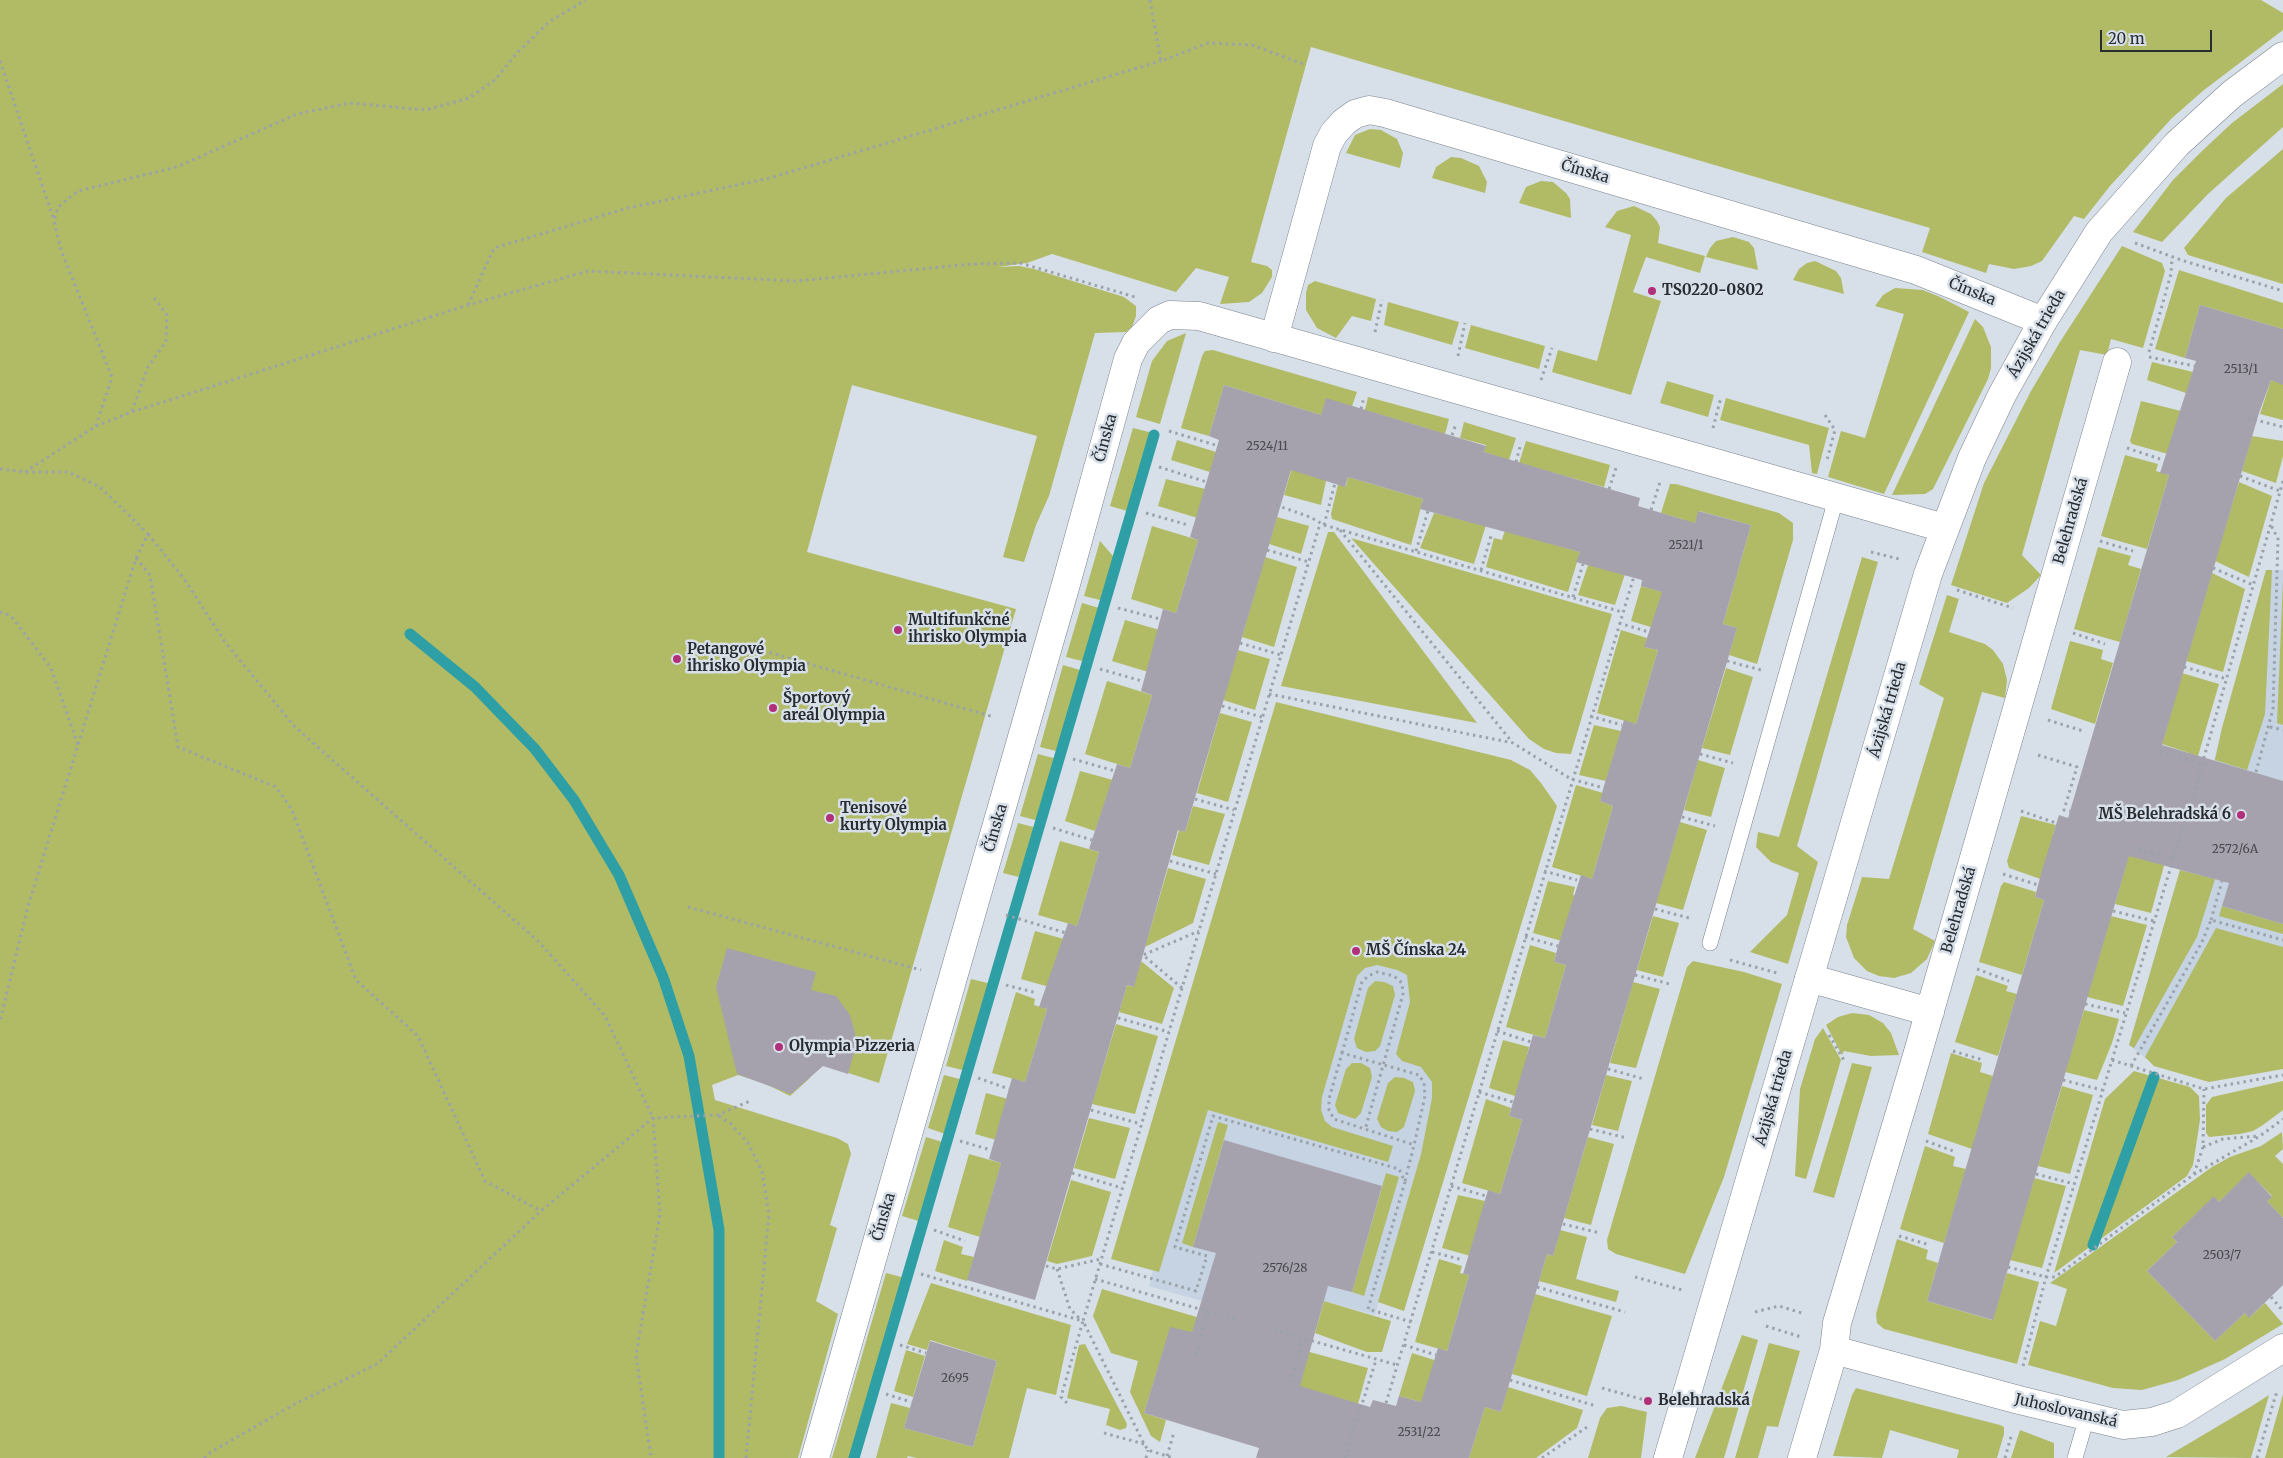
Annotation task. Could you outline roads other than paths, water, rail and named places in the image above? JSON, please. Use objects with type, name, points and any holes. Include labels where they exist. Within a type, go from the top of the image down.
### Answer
[{"type":"street","name":"Ázijská trieda","points":[[1668,1458],[1928,574],[1972,458],[2002,395],[2043,321],[2100,232],[2151,171],[2204,118],[2283,56]]},
{"type":"street","name":"Čínska","points":[[1274,338],[1327,146],[1334,133],[1344,122],[1355,114],[1369,110],[1385,113],[1916,270],[2043,321]]},
{"type":"street","name":"Čínska","points":[[815,1458],[1128,359],[1136,343],[1159,320],[1170,315],[1199,316],[1836,499],[1944,528]]},
{"type":"street","name":"Belehradská","points":[[1802,1458],[1834,1350],[1837,1323],[1930,1012],[2117,362]]},
{"type":"street","points":[[1809,980],[1930,1012]]},
{"type":"street","name":"Juhoslovanská","points":[[1834,1350],[2019,1400],[2123,1425],[2166,1419],[2242,1376],[2283,1348]]},
{"type":"lane","points":[[1710,943],[1836,499]]},
{"type":"lane","points":[[2075,1458],[2087,1417]]},
{"type":"waterway","points":[[854,1458],[1154,435]]},
{"type":"waterway","points":[[410,634],[475,687],[535,749],[574,800],[619,875],[663,977],[689,1056],[719,1230],[719,1458]]},
{"type":"waterway","points":[[2093,1245],[2154,1077]]},
{"type":"place","name":"TS0220-0802","points":[[1652,291]]},
{"type":"place","name":"Multifunkčné ihrisko Olympia","points":[[898,630]]},
{"type":"place","name":"Petangové ihrisko Olympia","points":[[677,659]]},
{"type":"place","name":"Športový areál Olympia","points":[[773,708]]},
{"type":"place","name":"MŠ Belehradská 6","points":[[2241,815]]},
{"type":"place","name":"Tenisové kurty Olympia","points":[[830,818]]},
{"type":"place","name":"MŠ Čínska 24","points":[[1356,951]]},
{"type":"place","name":"Olympia Pizzeria","points":[[779,1047]]},
{"type":"place","name":"Belehradská","points":[[1648,1401]]}]
